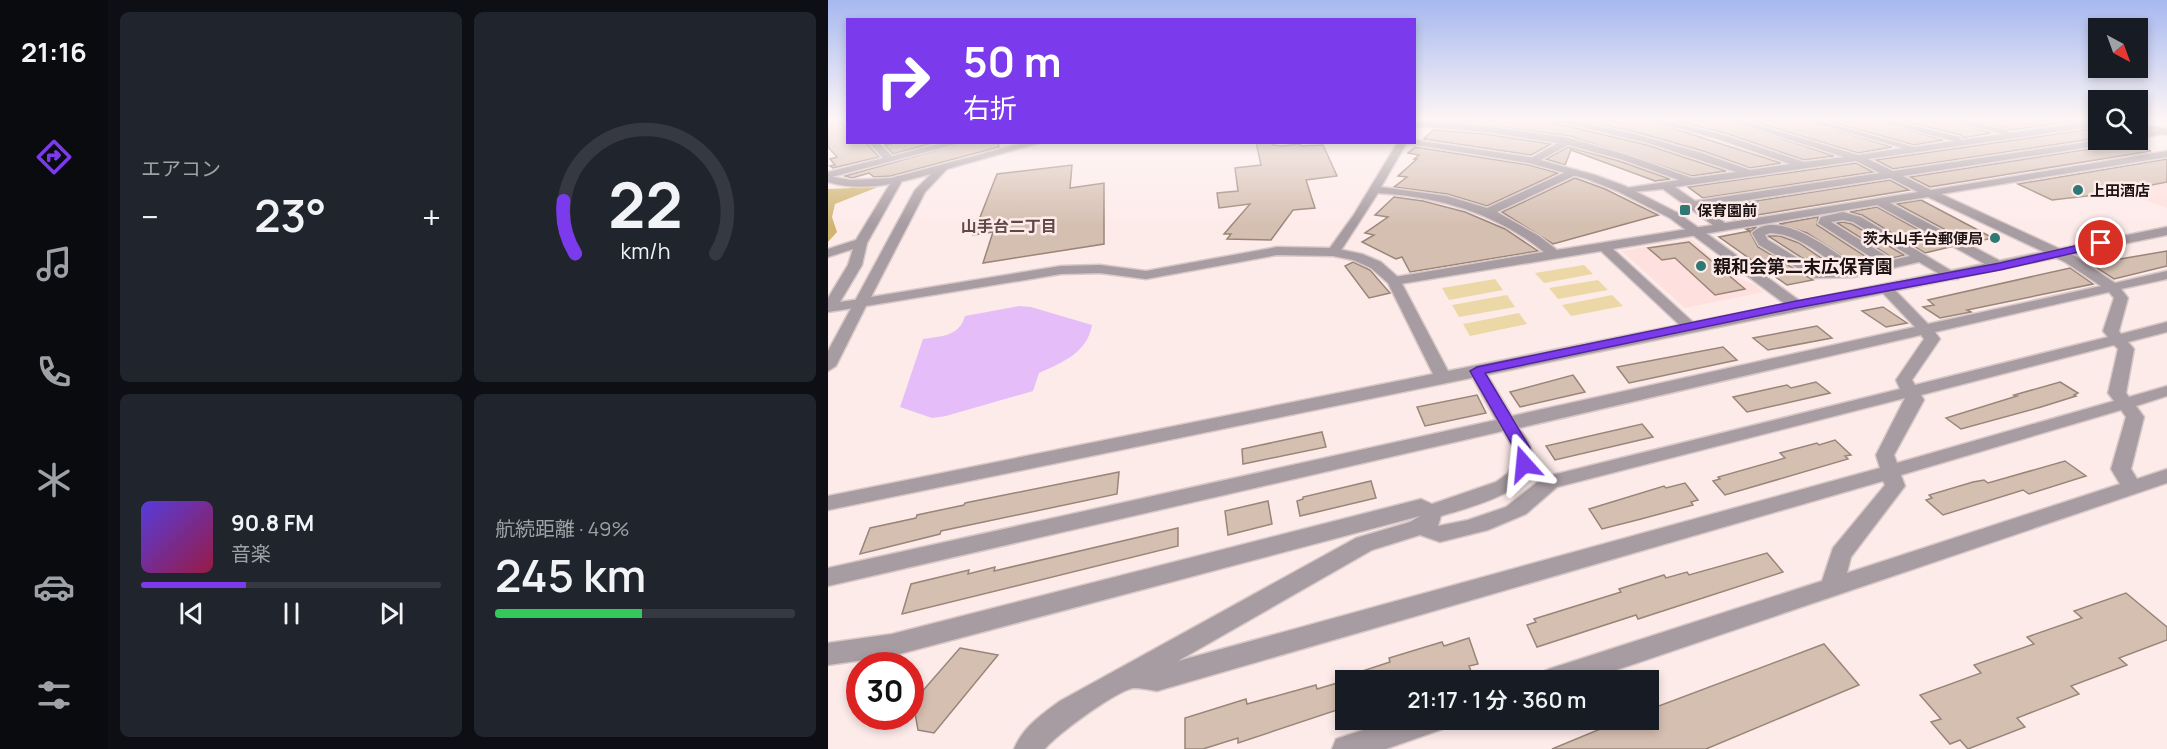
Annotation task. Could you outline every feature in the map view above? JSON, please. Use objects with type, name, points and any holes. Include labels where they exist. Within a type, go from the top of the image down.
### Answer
[{"type":"street","points":[[885,155],[890,160]]},
{"type":"street","points":[[828,177],[910,155]]},
{"type":"street","points":[[828,177],[837,182],[873,184],[993,155]]},
{"type":"street","points":[[1333,252],[1395,155]]},
{"type":"street","points":[[1505,155],[1535,160],[1574,172],[1626,191],[1672,214],[1796,305]]},
{"type":"street","points":[[1535,160],[1544,155]]},
{"type":"street","points":[[1616,155],[1691,182]]},
{"type":"street","points":[[1701,155],[1750,173]]},
{"type":"street","points":[[1775,155],[1803,165]]},
{"type":"street","points":[[1849,155],[2057,252],[2112,287],[2121,298],[2111,331],[2126,349],[2117,393],[2135,417],[2121,470],[2133,488]]},
{"type":"street","points":[[1626,191],[1871,155]]},
{"type":"street","points":[[1693,205],[2016,155]]},
{"type":"street","points":[[1394,281],[2161,155]]},
{"type":"street","points":[[828,366],[920,190],[942,169]]},
{"type":"street","points":[[1488,212],[1574,172]]},
{"type":"street","points":[[898,179],[861,243],[855,265],[829,308],[1061,270],[1100,269],[1146,275],[1277,251],[1333,252],[1357,257],[1376,265],[1394,281],[1443,378]]},
{"type":"street","points":[[1665,185],[1723,227]]},
{"type":"street","points":[[1375,190],[1413,191],[1488,212],[1530,233],[1554,254]]},
{"type":"street","points":[[1878,201],[2000,266]]},
{"type":"street","points":[[1890,264],[1824,223],[1825,220],[1843,216],[1857,219],[1953,276]]},
{"type":"street","points":[[1854,271],[1791,232],[1777,228],[1758,233],[1763,242],[1814,274],[1854,271],[1922,257]]},
{"type":"street","points":[[828,503],[2167,231]]},
{"type":"street","points":[[828,254],[861,243]]},
{"type":"street","points":[[1603,246],[1690,327]]},
{"type":"street","points":[[828,577],[2167,275]]},
{"type":"street","points":[[1832,586],[1841,554],[1895,486],[1885,455],[1914,400],[1904,380],[1932,339],[1886,289]]},
{"type":"street","points":[[828,654],[892,645],[1421,507],[1432,533],[1444,534],[1509,514],[1527,504],[1544,485],[1551,482],[2167,327]]},
{"type":"street","points":[[1028,749],[1042,730],[1055,719],[1364,544],[1496,490],[1514,479],[1524,464],[1524,453],[1477,371]]},
{"type":"street","points":[[1128,676],[1157,679],[1890,472],[2167,391]]},
{"type":"street","points":[[1582,670],[2167,476]]},
{"type":"street","points":[[1346,749],[1403,730]]},
{"type":"shaded area","points":[[2167,159],[2167,208],[2077,175]]},
{"type":"shaded area","points":[[878,187],[835,204],[832,217],[837,232],[828,242],[828,189]]},
{"type":"shaded area","points":[[1691,239],[1733,276],[1755,285],[1763,292],[1685,308],[1622,251]]},
{"type":"shaded area","points":[[1584,265],[1593,274],[1544,283],[1535,273]]},
{"type":"shaded area","points":[[1495,279],[1503,290],[1449,300],[1442,288]]},
{"type":"shaded area","points":[[1598,280],[1608,290],[1558,299],[1549,288]]},
{"type":"shaded area","points":[[1507,295],[1515,307],[1459,317],[1452,305]]},
{"type":"shaded area","points":[[1612,295],[1623,306],[1571,316],[1562,305]]},
{"type":"shaded area","points":[[1019,306],[1031,307],[1092,325],[1089,335],[1085,343],[1073,355],[1039,373],[1033,391],[932,418],[900,407],[923,339],[954,332],[965,316]]},
{"type":"shaded area","points":[[1519,313],[1527,324],[1470,336],[1463,324]]},
{"type":"building","points":[[835,155],[877,155],[879,157],[833,168],[830,166],[835,165],[830,159],[837,157]]},
{"type":"building","points":[[920,155],[969,155],[891,176],[874,177],[869,173],[852,178],[845,176]]},
{"type":"building","points":[[1259,155],[1327,155],[1337,176],[1306,180],[1315,208],[1293,210],[1271,240],[1227,239],[1231,234],[1224,234],[1250,204],[1219,208],[1217,193],[1238,191],[1235,168],[1261,165]]},
{"type":"building","points":[[1419,155],[1465,155],[1529,165],[1558,173],[1487,206],[1447,194],[1394,187],[1407,177],[1398,176]]},
{"type":"building","points":[[1553,155],[1569,155],[1565,165],[1546,159]]},
{"type":"building","points":[[1584,155],[1597,155],[1619,161],[1670,179],[1655,181]]},
{"type":"building","points":[[1628,155],[1677,155],[1726,171],[1692,176]]},
{"type":"building","points":[[1714,155],[1756,155],[1781,163],[1750,168]]},
{"type":"building","points":[[1789,155],[1834,156],[1804,160]]},
{"type":"building","points":[[1911,155],[1986,155],[1893,169],[1876,160]]},
{"type":"building","points":[[2051,155],[2127,155],[1930,187],[1910,177]]},
{"type":"building","points":[[2167,159],[2167,182],[2105,194],[2052,200],[2018,184]]},
{"type":"building","points":[[1856,163],[1873,172],[1703,198],[1688,187]]},
{"type":"building","points":[[1072,165],[1070,188],[1104,183],[1104,244],[983,263],[993,232],[973,235],[997,174]]},
{"type":"building","points":[[1575,178],[1605,189],[1658,215],[1553,244],[1502,212]]},
{"type":"building","points":[[1890,180],[1909,190],[1733,219],[1717,207]]},
{"type":"building","points":[[1394,197],[1423,201],[1465,212],[1505,229],[1538,251],[1410,272],[1402,257],[1396,259],[1362,242],[1374,235],[1365,233],[1388,217],[1375,215]]},
{"type":"building","points":[[1921,200],[1993,238],[1970,243],[1897,204]]},
{"type":"building","points":[[1877,207],[1950,247],[1925,253],[1862,215],[1850,212]]},
{"type":"building","points":[[1818,217],[1817,225],[1874,262],[1858,266],[1807,233],[1779,224]]},
{"type":"building","points":[[1837,223],[1852,224],[1904,255],[1893,258]]},
{"type":"building","points":[[1757,227],[1750,232],[1758,247],[1813,280],[1787,285],[1719,237],[1750,231],[1746,229]]},
{"type":"building","points":[[1768,236],[1780,236],[1799,243],[1836,268],[1818,268]]},
{"type":"building","points":[[1689,242],[1745,289],[1715,295],[1675,258],[1662,260],[1648,248]]},
{"type":"building","points":[[2167,251],[2167,266],[2114,279],[2091,264]]},
{"type":"building","points":[[1353,262],[1370,270],[1390,293],[1369,298],[1345,266]]},
{"type":"building","points":[[2070,268],[2093,284],[1967,310],[1971,312],[1940,318],[1923,307],[1934,305],[1928,300]]},
{"type":"building","points":[[1883,307],[1907,323],[1886,327],[1862,311]]},
{"type":"building","points":[[1817,326],[1832,338],[1768,350],[1753,338]]},
{"type":"building","points":[[1723,347],[1737,360],[1629,383],[1617,367]]},
{"type":"building","points":[[1573,375],[1585,392],[1520,407],[1510,392]]},
{"type":"building","points":[[1816,382],[1830,393],[1747,412],[1733,397],[1787,385],[1791,388]]},
{"type":"building","points":[[2060,382],[2078,393],[2074,395],[2076,396],[1961,429],[1946,418],[2017,396],[2014,395]]},
{"type":"building","points":[[1477,395],[1486,413],[1425,426],[1417,407]]},
{"type":"building","points":[[1642,424],[1653,437],[1555,460],[1546,446]]},
{"type":"building","points":[[1322,432],[1326,447],[1243,464],[1242,449]]},
{"type":"building","points":[[1835,440],[1851,455],[1845,456],[1848,459],[1725,495],[1713,481],[1720,479],[1718,477],[1785,458],[1780,453]]},
{"type":"building","points":[[2065,461],[2086,476],[2029,494],[2023,490],[1943,515],[1926,500],[1932,498],[1929,495],[1973,482],[1984,480],[1988,483]]},
{"type":"building","points":[[1119,472],[1117,494],[941,531],[940,534],[860,554],[870,528],[916,518],[917,515],[965,503]]},
{"type":"building","points":[[1371,481],[1376,498],[1300,516],[1297,501],[1303,497]]},
{"type":"building","points":[[1685,483],[1698,500],[1691,502],[1693,505],[1602,529],[1589,509],[1664,486],[1666,488]]},
{"type":"building","points":[[1268,501],[1272,524],[1228,535],[1225,511]]},
{"type":"building","points":[[1178,528],[1178,546],[902,614],[911,584],[969,570],[968,574],[995,567],[994,571]]},
{"type":"building","points":[[1767,553],[1783,572],[1638,619],[1636,615],[1537,647],[1527,625],[1536,622],[1534,619],[1621,592],[1619,589],[1664,575],[1666,578],[1687,572],[1689,575]]},
{"type":"building","points":[[2126,593],[2167,627],[2167,640],[2119,658],[2127,665],[2071,686],[2079,694],[2017,718],[2025,727],[1968,749],[1960,740],[1950,744],[1931,722],[1941,719],[1920,695],[1981,673],[1974,665],[2034,644],[2027,637],[2082,618],[2074,611]]},
{"type":"building","points":[[1469,638],[1478,664],[1469,666],[1471,670],[1366,670],[1390,662],[1389,658],[1442,642],[1444,646]]},
{"type":"building","points":[[1824,644],[1859,685],[1706,749],[1552,749],[1598,730],[1659,730],[1659,706]]},
{"type":"building","points":[[960,648],[998,655],[934,733],[918,730],[924,730],[924,689]]},
{"type":"building","points":[[1335,684],[1335,711],[1238,743],[1238,738],[1203,749],[1185,749],[1185,718],[1246,699],[1247,704],[1316,685],[1317,689]]},
{"type":"place","name":"上田酒店","points":[[2078,190]]},
{"type":"place","name":"保育園前","points":[[1685,210]]},
{"type":"place","name":"茨木山手台郵便局","points":[[1995,238]]},
{"type":"place","name":"親和会第二末広保育園","points":[[1701,266]]},
{"type":"district","name":"山手台二丁目","points":[[1009,226]]},
{"type":"route","points":[[1524,464],[1522,448],[1477,371],[1796,305],[2000,266],[2101,243]]}]
